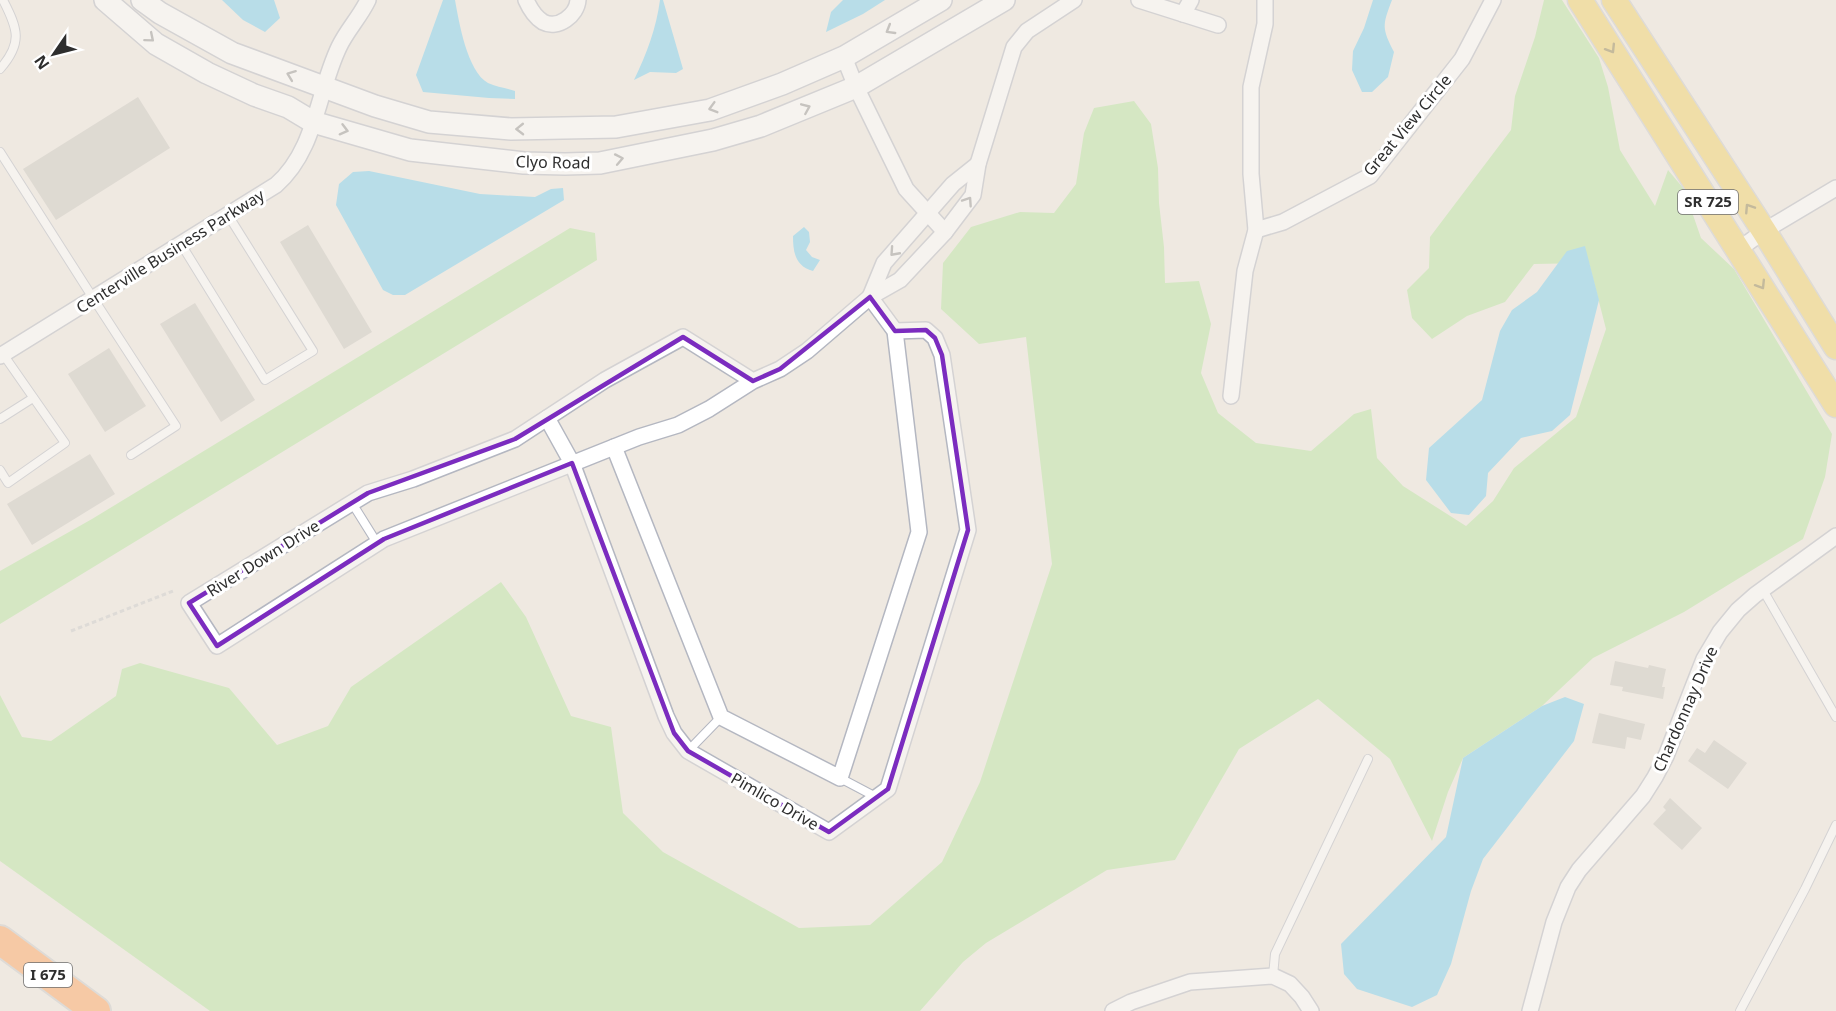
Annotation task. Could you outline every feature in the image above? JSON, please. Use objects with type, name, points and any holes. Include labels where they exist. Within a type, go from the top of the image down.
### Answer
[{"type":"highway","name":"I 675","points":[[0,940],[96,1011]]},
{"type":"main road","name":"SR 725","points":[[1580,0],[1836,405]]},
{"type":"main road","name":"SR 725","points":[[1619,2],[1836,346]]},
{"type":"main road","points":[[1593,20],[1619,2]]},
{"type":"street","name":"Clyo Road","points":[[105,0],[156,44],[207,73],[254,95],[288,107],[313,122],[410,150],[524,163],[565,164],[600,163],[712,140],[751,129],[856,87],[1004,0]]},
{"type":"street","name":"Clyo Road","points":[[142,0],[159,13],[232,53],[375,106],[429,122],[511,129],[616,127],[710,110],[782,84],[844,57],[941,0]]},
{"type":"street","name":"Centerville Business Parkway","points":[[1,355],[276,185],[287,175],[301,156],[339,47],[368,0]]},
{"type":"street","points":[[526,0],[536,17],[550,24],[567,19],[574,12],[578,0]]},
{"type":"street","name":"River Down Drive","points":[[753,381],[683,337],[605,380],[515,439],[413,479],[368,493],[189,603],[217,646],[377,543],[572,463],[678,425],[709,409],[753,381],[780,369],[807,351],[870,297],[900,280],[945,232],[973,195],[978,164],[1014,47],[1027,31],[1074,0]]},
{"type":"street","points":[[1138,0],[1218,25]]},
{"type":"street","points":[[1183,14],[1191,0]]},
{"type":"street","points":[[1231,396],[1245,270],[1256,230],[1251,174],[1251,87],[1265,24],[1265,0]]},
{"type":"street","name":"Great View Circle","points":[[1256,230],[1283,222],[1370,176],[1462,59],[1493,0]]},
{"type":"street","points":[[844,57],[856,87],[906,189],[945,232]]},
{"type":"street","name":"River Down Drive","points":[[870,297],[884,263],[953,184],[978,164]]},
{"type":"street","points":[[1738,250],[1764,231],[1836,188]]},
{"type":"street","points":[[614,447],[721,717],[840,778],[918,532],[895,331],[870,297]]},
{"type":"street","name":"Pimlico Drive","points":[[547,418],[572,463],[674,733],[688,751],[828,832],[888,789],[968,530],[942,355],[935,338],[926,330],[895,331]]},
{"type":"street","name":"Chardonnay Drive","points":[[1530,1011],[1554,922],[1568,887],[1579,870],[1643,796],[1655,777],[1666,756],[1700,666],[1720,632],[1738,610],[1836,536]]},
{"type":"street","points":[[1113,1011],[1131,1002],[1190,982],[1273,976],[1290,984],[1311,1011]]},
{"type":"lane","points":[[0,69],[10,58],[15,42],[15,24],[3,0]]},
{"type":"lane","points":[[0,152],[176,426],[131,455]]},
{"type":"lane","points":[[181,244],[265,380],[313,351],[228,214]]},
{"type":"lane","points":[[0,470],[8,483],[65,443],[1,355]]},
{"type":"lane","points":[[0,419],[33,398]]},
{"type":"lane","points":[[352,502],[377,543]]},
{"type":"lane","points":[[1763,590],[1836,717]]},
{"type":"lane","points":[[688,751],[721,717]]},
{"type":"lane","points":[[1273,976],[1275,954],[1368,759]]},
{"type":"lane","points":[[840,778],[876,797]]},
{"type":"lane","points":[[1740,1011],[1805,889],[1836,825]]},
{"type":"path","points":[[71,632],[172,591]]},
{"type":"highlighted area","points":[[870,297],[895,331],[926,330],[935,338],[942,355],[968,530],[888,789],[829,832],[688,751],[674,733],[572,463],[384,539],[217,646],[189,603],[368,493],[515,439],[683,337],[753,381],[780,369]]},
{"type":"green space","points":[[1544,0],[1562,0],[1599,58],[1608,87],[1620,150],[1655,206],[1668,170],[1684,189],[1701,238],[1734,269],[1832,434],[1825,477],[1803,539],[1684,612],[1593,658],[1542,706],[1463,758],[1448,792],[1432,841],[1390,759],[1318,699],[1239,749],[1175,860],[1107,870],[986,943],[963,962],[920,1011],[210,1011],[0,861],[0,695],[22,737],[51,741],[116,696],[122,669],[140,663],[229,688],[277,745],[328,726],[351,687],[501,582],[526,617],[571,716],[611,727],[623,813],[663,852],[799,928],[870,925],[942,862],[980,782],[1052,564],[1026,337],[979,344],[941,309],[943,263],[971,227],[1020,212],[1054,213],[1076,184],[1084,133],[1094,108],[1134,101],[1151,124],[1158,168],[1165,283],[1199,281],[1211,324],[1201,373],[1218,413],[1256,443],[1311,451],[1354,414],[1371,409],[1377,458],[1403,486],[1466,526],[1493,501],[1514,468],[1576,417],[1606,329],[1589,263],[1534,264],[1505,302],[1467,316],[1432,339],[1412,318],[1407,290],[1429,268],[1430,237],[1511,130],[1515,96],[1535,37]]},
{"type":"green space","points":[[570,228],[595,233],[597,260],[0,624],[0,571],[92,519]]},
{"type":"water","points":[[222,0],[274,0],[280,18],[265,32],[243,20]]},
{"type":"water","points":[[443,0],[455,0],[469,57],[481,77],[488,83],[515,91],[515,99],[423,92],[416,75]]},
{"type":"water","points":[[660,0],[663,0],[683,69],[676,73],[650,72],[634,80],[650,41]]},
{"type":"water","points":[[843,0],[885,0],[863,14],[826,32],[831,12]]},
{"type":"water","points":[[1373,0],[1392,0],[1386,16],[1385,32],[1394,52],[1388,77],[1372,92],[1362,92],[1352,70],[1353,51],[1364,28]]},
{"type":"water","points":[[369,171],[480,194],[535,197],[551,189],[563,188],[564,200],[405,295],[393,295],[383,290],[336,205],[339,184],[353,172]]},
{"type":"water","points":[[804,227],[809,232],[810,242],[806,250],[812,257],[820,260],[813,271],[802,266],[796,258],[793,236]]},
{"type":"water","points":[[1585,246],[1599,300],[1570,415],[1552,431],[1521,438],[1488,473],[1486,496],[1469,515],[1451,513],[1426,480],[1429,448],[1482,400],[1500,331],[1512,310],[1537,292],[1567,251]]},
{"type":"water","points":[[1565,697],[1584,704],[1574,741],[1483,859],[1471,891],[1451,964],[1437,995],[1412,1007],[1357,989],[1344,974],[1341,944],[1446,837],[1463,758],[1542,706]]},
{"type":"building","points":[[138,97],[170,148],[56,220],[23,169]]},
{"type":"building","points":[[308,225],[372,332],[344,349],[280,242]]},
{"type":"building","points":[[195,303],[255,400],[221,422],[160,324]]},
{"type":"building","points":[[109,348],[146,406],[105,432],[68,374]]},
{"type":"building","points":[[90,454],[115,494],[32,545],[7,504]]},
{"type":"building","points":[[1615,661],[1648,668],[1649,665],[1666,669],[1662,687],[1665,687],[1663,699],[1622,691],[1623,687],[1610,685]]},
{"type":"building","points":[[1599,713],[1645,724],[1641,740],[1627,737],[1625,749],[1592,743]]},
{"type":"building","points":[[1714,740],[1747,763],[1728,789],[1688,761],[1697,748],[1705,753]]},
{"type":"building","points":[[1670,798],[1702,828],[1682,850],[1653,824],[1666,810],[1663,807]]}]
